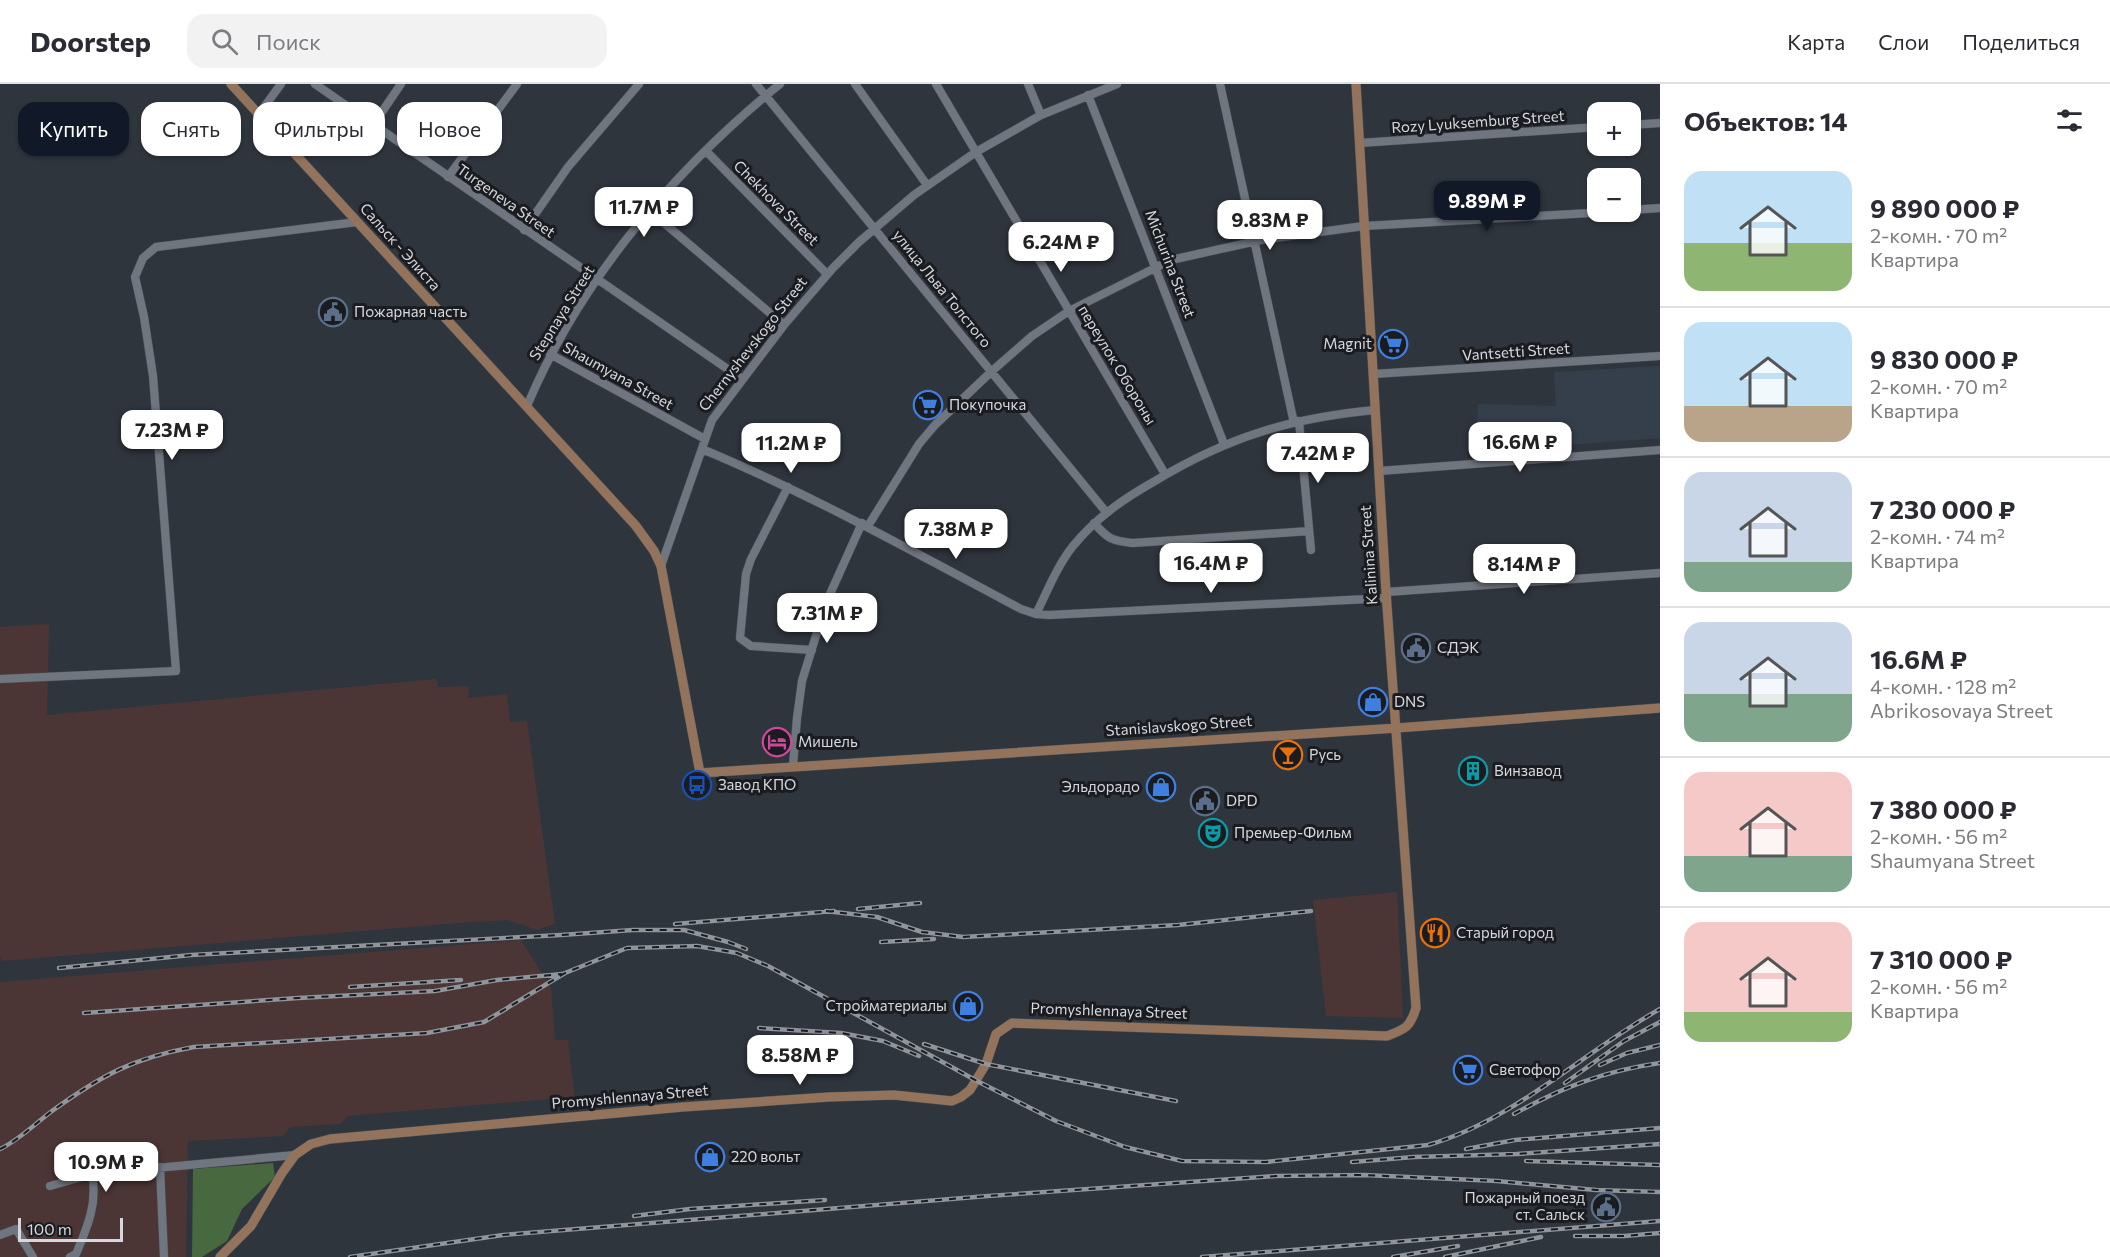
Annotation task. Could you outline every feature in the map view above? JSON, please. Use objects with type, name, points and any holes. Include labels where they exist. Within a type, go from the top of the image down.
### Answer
[{"type":"main road","name":"Сальск - Элиста","points":[[231,84],[253,108]]},
{"type":"main road","name":"Kalinina Street","points":[[1356,84],[1386,595],[1416,1008],[1411,1023]]},
{"type":"main road","name":"Сальск - Элиста","points":[[298,156],[636,526],[654,551],[661,566]]},
{"type":"main road","name":"Chernyshevskogo Street","points":[[661,566],[700,773]]},
{"type":"main road","name":"Stanislavskogo Street","points":[[700,773],[1397,728],[1660,708]]},
{"type":"main road","name":"Promyshlennaya Street","points":[[220,1257],[251,1226],[282,1173],[296,1155],[311,1144],[330,1139],[683,1107],[894,1095],[951,1101],[970,1090],[986,1064],[996,1034],[1012,1023],[1387,1036],[1403,1030],[1411,1023]]},
{"type":"street","points":[[268,102],[281,84]]},
{"type":"street","name":"Turgeneva Street","points":[[315,84],[341,102]]},
{"type":"street","points":[[385,107],[401,84]]},
{"type":"street","points":[[448,177],[517,84]]},
{"type":"street","points":[[524,230],[568,167],[639,84]]},
{"type":"street","name":"улица Льва Толстого","points":[[756,84],[1106,512]]},
{"type":"street","name":"Stepnaya Street","points":[[526,406],[550,354],[597,280],[651,211],[706,151],[780,84]]},
{"type":"street","points":[[855,84],[927,185]]},
{"type":"street","name":"переулок Обороны","points":[[936,84],[1166,474]]},
{"type":"street","points":[[1028,84],[1041,115]]},
{"type":"street","name":"Chernyshevskogo Street","points":[[661,566],[712,420],[784,324],[827,274],[874,228],[927,185],[976,152],[1041,115],[1117,84]]},
{"type":"street","points":[[1220,84],[1296,422],[1311,550]]},
{"type":"street","name":"Michurina Street","points":[[1088,95],[1157,267],[1224,444]]},
{"type":"street","points":[[1641,124],[1660,123]]},
{"type":"street","name":"Rozy Lyuksemburg Street","points":[[1360,143],[1587,128]]},
{"type":"street","name":"Turgeneva Street","points":[[385,133],[742,379]]},
{"type":"street","name":"Chekhova Street","points":[[706,151],[827,274]]},
{"type":"street","points":[[1641,209],[1660,208]]},
{"type":"street","points":[[651,211],[784,324]]},
{"type":"street","points":[[793,766],[802,681],[826,603],[865,525],[919,444],[992,371],[1032,336],[1069,311],[1171,260],[1254,241],[1364,226],[1587,213]]},
{"type":"street","points":[[0,679],[176,672],[153,376],[144,316],[135,277],[143,258],[156,247],[357,222]]},
{"type":"street","name":"Shaumyana Street","points":[[550,354],[705,439]]},
{"type":"street","name":"Vantsetti Street","points":[[1373,374],[1660,356]]},
{"type":"street","points":[[1036,614],[1072,548],[1094,523],[1106,512],[1166,474],[1224,444],[1329,414],[1375,410]]},
{"type":"street","points":[[702,449],[788,487],[865,525],[1021,609],[1036,614],[1386,595],[1660,573]]},
{"type":"street","points":[[1379,471],[1660,450]]},
{"type":"street","points":[[788,487],[751,558],[746,574],[740,638],[751,646],[812,650]]},
{"type":"street","points":[[1094,523],[1114,541],[1133,543],[1309,531]]},
{"type":"street","points":[[50,1186],[92,1174],[296,1155]]},
{"type":"street","points":[[160,1167],[164,1257]]},
{"type":"street","points":[[70,1257],[76,1254],[89,1223],[93,1204],[92,1174]]},
{"type":"street","points":[[0,1235],[16,1229],[33,1257]]},
{"type":"shaded area","points":[[1660,366],[1660,438],[1476,452],[1478,404],[1556,406],[1554,372]]},
{"type":"shaded area","points":[[49,624],[47,715],[436,679],[438,687],[469,686],[468,698],[507,694],[510,722],[527,721],[555,924],[537,930],[508,920],[459,923],[2,961],[0,957],[0,627]]},
{"type":"shaded area","points":[[1397,892],[1403,1018],[1326,1016],[1313,900]]},
{"type":"shaded area","points":[[521,940],[551,988],[555,1040],[568,1040],[576,1108],[562,1098],[348,1116],[341,1124],[290,1127],[284,1136],[188,1141],[186,1257],[0,1257],[0,982]]},
{"type":"green space","points":[[273,1163],[275,1177],[242,1209],[227,1241],[202,1257],[192,1257],[193,1169]]},
{"type":"railway","points":[[858,909],[920,903]]},
{"type":"railway","points":[[826,911],[877,917],[922,932],[963,937],[1178,925],[1311,911]]},
{"type":"railway","points":[[675,924],[834,911]]},
{"type":"railway","points":[[59,968],[191,955],[633,930],[684,930],[746,949]]},
{"type":"railway","points":[[881,942],[934,939]]},
{"type":"railway","points":[[0,1149],[87,1087],[119,1070],[153,1057],[194,1047],[427,1033],[484,1022],[565,973],[627,948],[697,946],[737,953],[768,966],[977,1081],[1056,1121],[1125,1147],[1182,1161],[1266,1162],[1428,1145],[1460,1134],[1490,1119],[1548,1084],[1631,1026],[1660,1009]]},
{"type":"railway","points":[[84,1013],[435,991],[497,980],[562,974]]},
{"type":"railway","points":[[350,987],[461,980]]},
{"type":"railway","points":[[1565,1083],[1624,1041],[1660,1022]]},
{"type":"railway","points":[[759,1028],[841,1033],[883,1041],[919,1056]]},
{"type":"railway","points":[[924,1044],[986,1064],[1176,1101]]},
{"type":"railway","points":[[1600,1065],[1627,1053],[1660,1045]]},
{"type":"railway","points":[[1514,1114],[1584,1081],[1660,1063]]},
{"type":"railway","points":[[1466,1149],[1515,1140],[1660,1128]]},
{"type":"railway","points":[[1352,1162],[1660,1144]]},
{"type":"railway","points":[[1526,1161],[1660,1165]]},
{"type":"railway","points":[[350,1257],[503,1235],[988,1196],[1276,1176],[1364,1175],[1660,1192]]},
{"type":"railway","points":[[634,1216],[690,1209],[825,1200]]},
{"type":"railway","points":[[1202,1257],[1660,1221]]},
{"type":"railway","points":[[1575,1236],[1660,1233]]},
{"type":"railway","points":[[1445,1257],[1541,1237]]},
{"type":"railway","points":[[1393,1257],[1458,1246]]},
{"type":"place","name":"Пожарная часть","points":[[333,312]]},
{"type":"place","name":"Magnit","points":[[1393,344]]},
{"type":"place","name":"Покупочка","points":[[928,405]]},
{"type":"place","name":"СДЭК","points":[[1416,648]]},
{"type":"place","name":"DNS","points":[[1373,702]]},
{"type":"place","name":"Мишель","points":[[777,742]]},
{"type":"place","name":"Русь","points":[[1288,755]]},
{"type":"place","name":"Винзавод","points":[[1473,771]]},
{"type":"place","name":"Завод КПО","points":[[697,785]]},
{"type":"place","name":"Эльдорадо","points":[[1161,787]]},
{"type":"place","name":"DPD","points":[[1205,801]]},
{"type":"place","name":"Премьер-Фильм","points":[[1213,833]]},
{"type":"place","name":"Старый город","points":[[1435,933]]},
{"type":"place","name":"Стройматериалы","points":[[968,1006]]},
{"type":"place","name":"Светофор","points":[[1468,1070]]},
{"type":"place","name":"220 вольт","points":[[710,1157]]},
{"type":"place","name":"Пожарный поезд ст. Сальск","points":[[1606,1207]]}]
